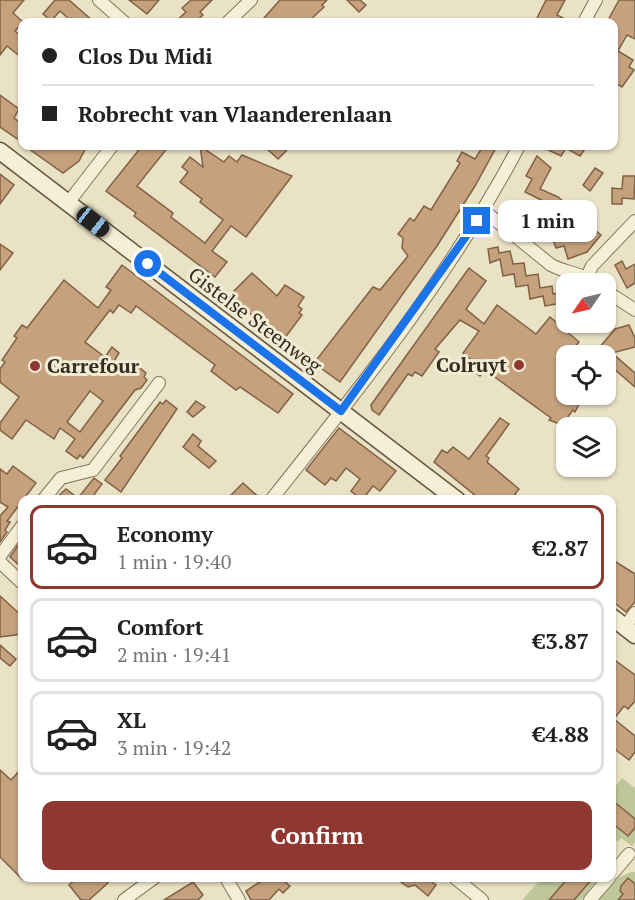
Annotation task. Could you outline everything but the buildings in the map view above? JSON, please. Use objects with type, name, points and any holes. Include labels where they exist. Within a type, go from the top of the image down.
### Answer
[{"type":"main road","name":"Gistelse Steenweg","points":[[0,151],[450,495]]},
{"type":"street","points":[[99,0],[119,18]]},
{"type":"street","points":[[232,18],[251,0]]},
{"type":"street","points":[[586,18],[596,0]]},
{"type":"street","points":[[68,203],[109,150]]},
{"type":"street","points":[[275,495],[341,411],[483,210],[517,150]]},
{"type":"street","points":[[483,210],[551,265],[568,273]]},
{"type":"street","points":[[592,273],[592,266],[635,221]]},
{"type":"street","points":[[616,298],[635,310]]},
{"type":"street","points":[[47,495],[61,478],[93,470],[159,383]]},
{"type":"street","points":[[0,556],[18,531]]},
{"type":"street","points":[[0,562],[18,579]]},
{"type":"street","points":[[624,626],[635,613]]},
{"type":"street","points":[[616,869],[629,854]]},
{"type":"street","points":[[124,900],[149,882]]},
{"type":"street","points":[[228,882],[239,900]]},
{"type":"street","points":[[460,882],[482,900]]},
{"type":"street","points":[[590,900],[606,882]]},
{"type":"green space","points":[[622,778],[635,788],[635,819],[616,803],[616,786]]},
{"type":"green space","points":[[616,826],[628,836],[635,828],[635,842],[632,846],[621,838],[618,842]]},
{"type":"green space","points":[[635,872],[635,900],[599,900],[616,882],[618,878]]},
{"type":"green space","points":[[538,882],[578,882],[584,887],[588,882],[596,882],[581,900],[574,900],[576,897],[562,885],[549,900],[522,900]]},
{"type":"place","name":"Colruyt","points":[[519,365]]},
{"type":"place","name":"Carrefour","points":[[35,366]]},
{"type":"route","points":[[148,264],[341,411],[477,221]]}]
